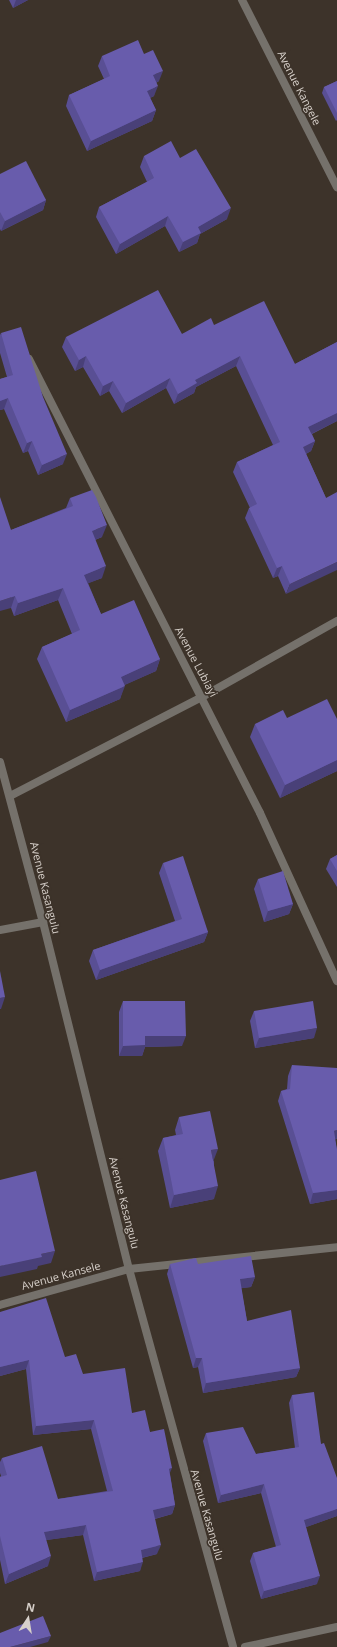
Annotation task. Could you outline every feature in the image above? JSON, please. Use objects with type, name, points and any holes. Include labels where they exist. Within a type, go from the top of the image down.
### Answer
[{"type":"street","name":"Avenue Kangele","points":[[242,0],[337,186]]},
{"type":"street","name":"Avenue Lubiayi","points":[[28,358],[114,530],[202,697],[260,813],[337,981]]},
{"type":"street","points":[[10,796],[202,697],[337,621]]},
{"type":"street","name":"Avenue Kasangulu","points":[[0,762],[43,922],[129,1269],[233,1647]]},
{"type":"street","points":[[0,930],[43,922]]},
{"type":"street","name":"Avenue Kansele","points":[[0,1305],[129,1269],[337,1247]]},
{"type":"street","points":[[245,1647],[337,1627]]},
{"type":"building","points":[[138,40],[144,54],[153,50],[163,71],[153,75],[158,86],[147,91],[156,110],[91,141],[69,95],[110,76],[102,56]]},
{"type":"building","points":[[337,81],[337,113],[324,87]]},
{"type":"building","points":[[171,141],[180,158],[196,149],[231,208],[198,227],[201,233],[183,242],[168,216],[120,244],[99,207],[154,178],[144,156]]},
{"type":"building","points":[[26,161],[46,200],[5,221],[0,212],[0,174]]},
{"type":"building","points":[[158,290],[182,334],[211,318],[214,325],[264,301],[295,364],[337,342],[337,413],[308,427],[315,441],[303,447],[326,498],[337,492],[337,562],[290,584],[282,566],[277,568],[249,508],[257,504],[237,462],[280,442],[240,356],[195,380],[197,383],[178,394],[170,378],[126,403],[113,381],[103,386],[86,356],[79,360],[66,337]]},
{"type":"building","points":[[21,327],[43,397],[67,454],[42,465],[32,441],[27,443],[8,398],[0,401],[0,379],[13,375],[1,333]]},
{"type":"building","points":[[92,490],[107,525],[92,531],[106,566],[84,575],[101,614],[134,600],[160,659],[121,677],[125,686],[70,710],[42,647],[80,630],[63,588],[18,603],[15,596],[0,601],[0,497],[11,530],[73,506],[70,498]]},
{"type":"building","points":[[327,699],[337,719],[337,760],[285,785],[255,724],[283,710],[287,718]]},
{"type":"building","points":[[337,855],[337,871],[330,859]]},
{"type":"building","points":[[183,856],[208,932],[100,970],[93,950],[182,919],[163,863]]},
{"type":"building","points":[[283,871],[293,904],[268,911],[258,879]]},
{"type":"building","points":[[0,971],[5,997],[0,998]]},
{"type":"building","points":[[123,1001],[185,1001],[186,1036],[145,1036],[145,1045],[123,1046]]},
{"type":"building","points":[[313,1001],[317,1028],[259,1038],[254,1011]]},
{"type":"building","points":[[292,1065],[337,1068],[337,1130],[334,1131],[337,1150],[337,1190],[313,1193],[281,1091],[290,1089]]},
{"type":"building","points":[[210,1111],[218,1149],[211,1150],[218,1186],[174,1195],[163,1138],[183,1134],[179,1117]]},
{"type":"building","points":[[36,1171],[55,1251],[41,1254],[42,1257],[0,1266],[0,1180]]},
{"type":"building","points":[[251,1256],[255,1277],[240,1279],[247,1321],[291,1310],[300,1368],[206,1383],[202,1358],[196,1358],[170,1264],[196,1258],[198,1264]]},
{"type":"building","points":[[46,1298],[65,1357],[76,1354],[83,1374],[125,1368],[132,1413],[145,1410],[150,1432],[164,1429],[172,1468],[169,1469],[175,1505],[153,1510],[161,1545],[141,1550],[143,1562],[97,1572],[86,1525],[44,1532],[51,1556],[9,1574],[0,1536],[0,1477],[7,1475],[2,1458],[42,1446],[58,1499],[113,1491],[94,1420],[36,1426],[29,1360],[0,1367],[0,1312]]},
{"type":"building","points":[[314,1392],[321,1444],[324,1443],[337,1478],[337,1509],[304,1520],[320,1576],[264,1591],[253,1553],[281,1545],[264,1484],[221,1495],[206,1433],[243,1427],[256,1454],[299,1447],[292,1395]]},
{"type":"building","points":[[43,1616],[51,1636],[10,1647],[0,1647],[0,1633]]}]
